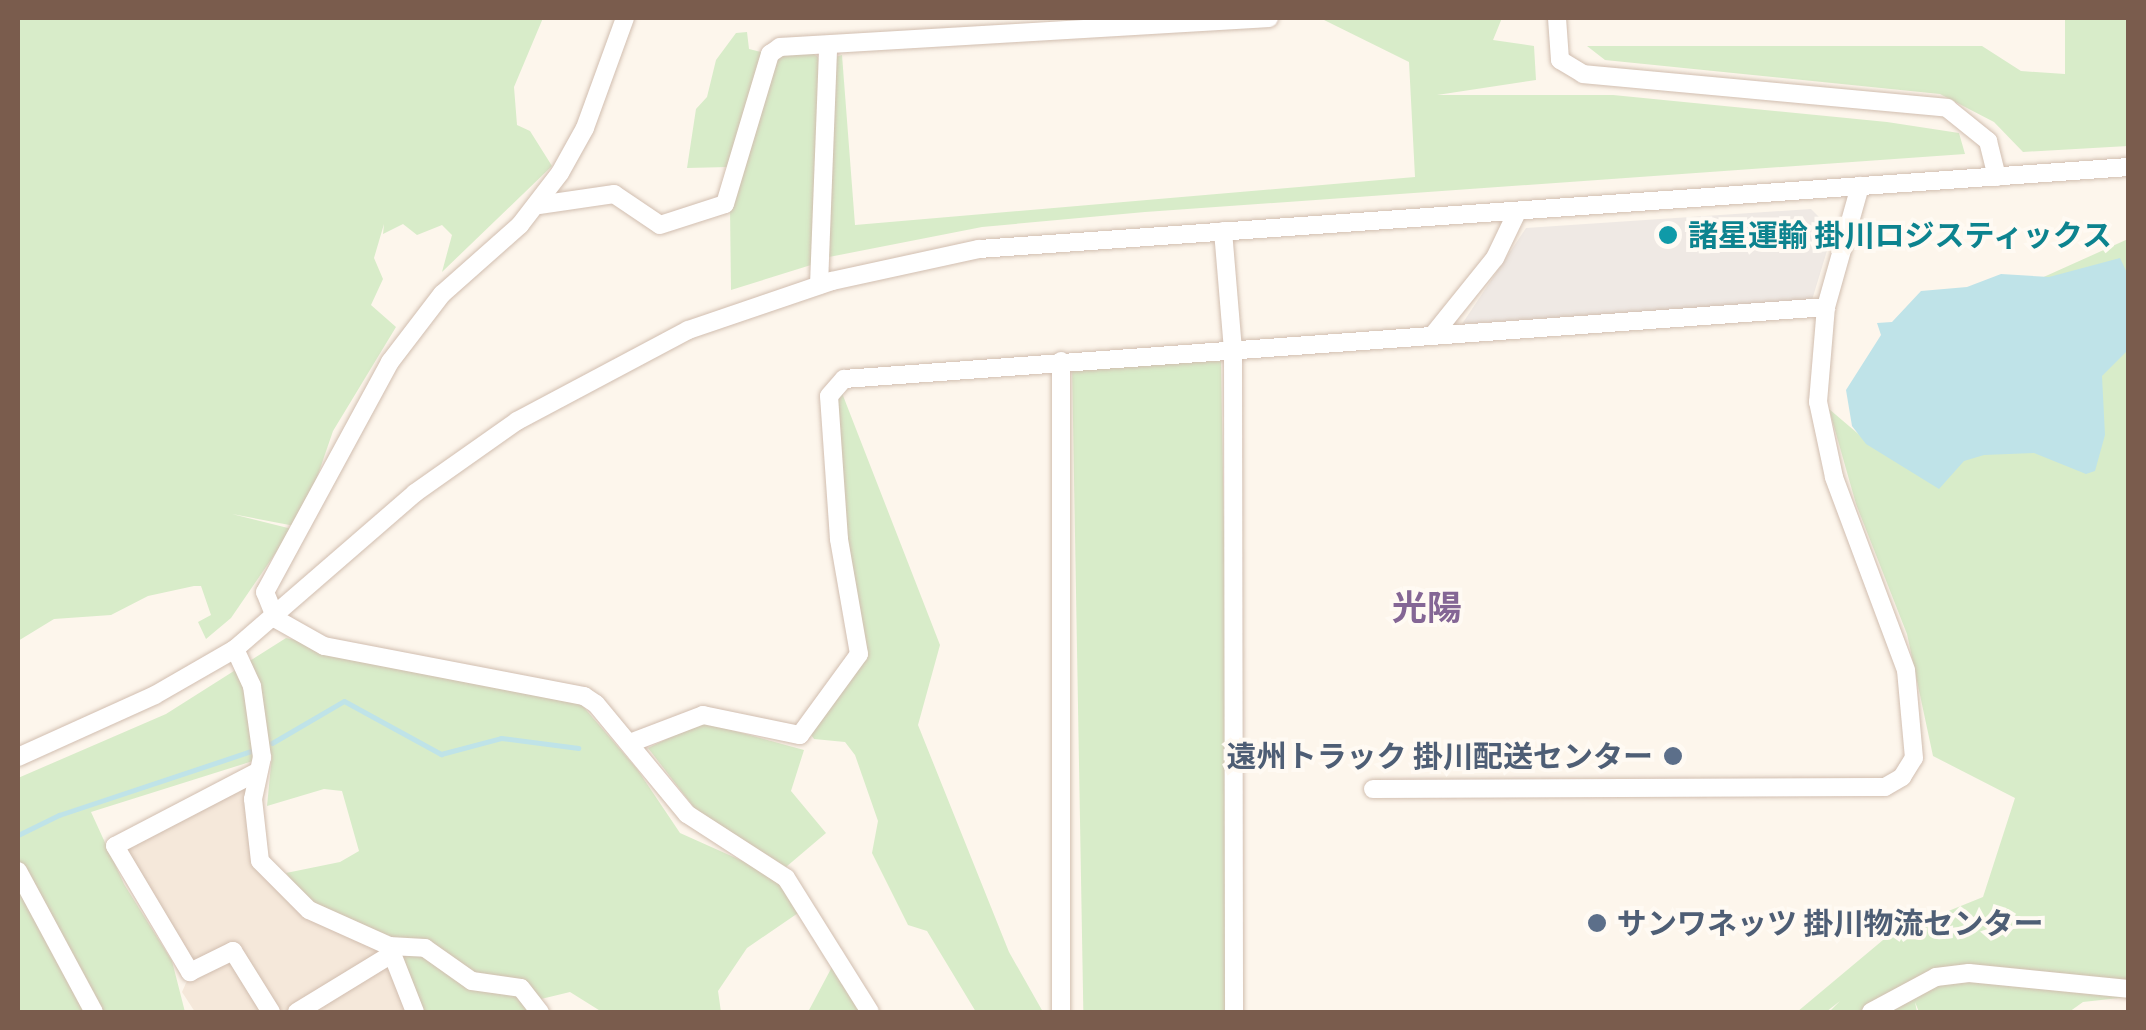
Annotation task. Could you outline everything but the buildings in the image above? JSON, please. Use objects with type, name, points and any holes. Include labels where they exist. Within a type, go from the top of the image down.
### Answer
[{"type":"street","points":[[625,18],[585,128],[540,205],[442,294],[390,362],[265,592],[276,620],[324,646],[584,696],[630,742],[698,824],[786,878],[870,1012]]},
{"type":"street","points":[[540,205],[614,194],[660,226],[724,204],[770,54],[780,47],[828,48],[1269,18]]},
{"type":"street","points":[[1557,18],[1560,60],[1583,74],[1947,108],[1988,140],[1996,177]]},
{"type":"street","points":[[819,285],[828,48]]},
{"type":"street","points":[[18,757],[156,694],[235,649],[276,620],[416,493],[517,421],[688,330],[819,285],[979,249],[2128,167]]},
{"type":"street","points":[[1372,790],[1884,788],[1902,777],[1914,758],[1906,670],[1822,440],[1818,402],[1826,308],[1860,186]]},
{"type":"street","points":[[1433,335],[1495,258],[1517,212]]},
{"type":"street","points":[[1223,231],[1233,349],[1234,1012]]},
{"type":"street","points":[[630,742],[703,715],[800,735],[859,654],[839,539],[829,396],[844,379],[1826,308]]},
{"type":"street","points":[[1061,361],[1062,1012]]},
{"type":"street","points":[[235,649],[252,686],[262,757],[257,772],[253,830],[260,861],[309,910],[390,950],[425,948],[472,981],[521,988],[540,1012]]},
{"type":"street","points":[[257,772],[116,846],[190,972],[233,950],[271,1012]]},
{"type":"street","points":[[18,871],[94,1012]]},
{"type":"street","points":[[297,1012],[390,950]]},
{"type":"street","points":[[390,950],[415,1012]]},
{"type":"street","points":[[1871,1012],[1919,984],[1969,973],[2128,989]]},
{"type":"shaded area","points":[[1811,209],[1833,231],[1812,300],[1462,324],[1526,228]]},
{"type":"shaded area","points":[[249,777],[255,857],[389,946],[415,1012],[195,1012],[182,992],[195,963],[121,843]]},
{"type":"green space","points":[[18,18],[543,18],[514,87],[517,125],[530,131],[552,166],[442,272],[452,235],[442,225],[417,235],[403,224],[383,234],[384,224],[374,258],[383,279],[371,305],[396,327],[333,431],[300,527],[232,514],[292,529],[231,618],[206,639],[198,622],[211,615],[201,586],[194,586],[148,596],[111,615],[54,619],[18,641]]},
{"type":"green space","points":[[1320,18],[1502,18],[1493,40],[1534,46],[1536,80],[1437,95],[1613,95],[1887,122],[1959,133],[1965,154],[1145,212],[982,227],[829,257],[832,58],[842,55],[855,225],[1415,177],[1409,62]]},
{"type":"green space","points":[[2065,18],[2128,18],[2128,146],[2023,152],[1994,122],[1940,94],[1605,60],[1587,46],[1982,46],[2021,71],[2065,74]]},
{"type":"green space","points":[[747,32],[749,49],[765,53],[728,167],[687,168],[696,109],[707,97],[716,60],[736,33]]},
{"type":"green space","points":[[790,53],[813,53],[820,59],[811,265],[731,290],[730,208],[774,60]]},
{"type":"green space","points":[[2128,239],[2128,997],[2083,1002],[2069,1012],[1919,1012],[1915,1002],[1917,1012],[1829,1012],[1840,1001],[1826,1012],[1797,1012],[1889,935],[1983,897],[2015,798],[1933,756],[1907,634],[1856,504],[1829,409],[1876,449],[2004,295]]},
{"type":"green space","points":[[1221,361],[1232,1012],[1083,1012],[1072,364]]},
{"type":"green space","points":[[842,393],[940,645],[918,725],[1009,952],[1043,1012],[976,1012],[927,931],[908,925],[872,853],[878,821],[855,755],[845,742],[814,739],[809,732],[855,671],[833,409]]},
{"type":"green space","points":[[286,638],[581,704],[637,769],[680,833],[756,867],[783,886],[801,911],[747,948],[718,991],[721,1012],[602,1012],[570,992],[537,1000],[528,1012],[421,1012],[392,954],[317,913],[286,873],[340,862],[359,851],[342,791],[324,789],[267,806],[272,755],[91,812],[124,884],[172,961],[185,1012],[18,1012],[18,778],[166,714]]},
{"type":"green space","points":[[702,722],[804,750],[791,791],[826,833],[786,867],[696,810],[648,748]]},
{"type":"green space","points":[[833,965],[835,974],[866,1012],[808,1012]]},
{"type":"water","points":[[2120,258],[2128,275],[2128,350],[2102,376],[2105,435],[2095,471],[2086,474],[2034,453],[1984,455],[1964,461],[1939,489],[1866,444],[1852,426],[1846,390],[1881,335],[1877,323],[1892,322],[1921,291],[1967,287],[2001,274],[2049,277]]},
{"type":"waterway","points":[[272,743],[344,701],[441,754],[501,738],[578,748]]},
{"type":"waterway","points":[[18,835],[59,815],[251,751]]},
{"type":"place","name":"諸星運輸 掛川ロジスティックス","points":[[1668,235]]},
{"type":"place","name":"遠州トラック 掛川配送センター","points":[[1673,756]]},
{"type":"place","name":"サンワネッツ 掛川物流センター","points":[[1597,923]]},
{"type":"district","name":"光陽","points":[[1427,607]]}]
